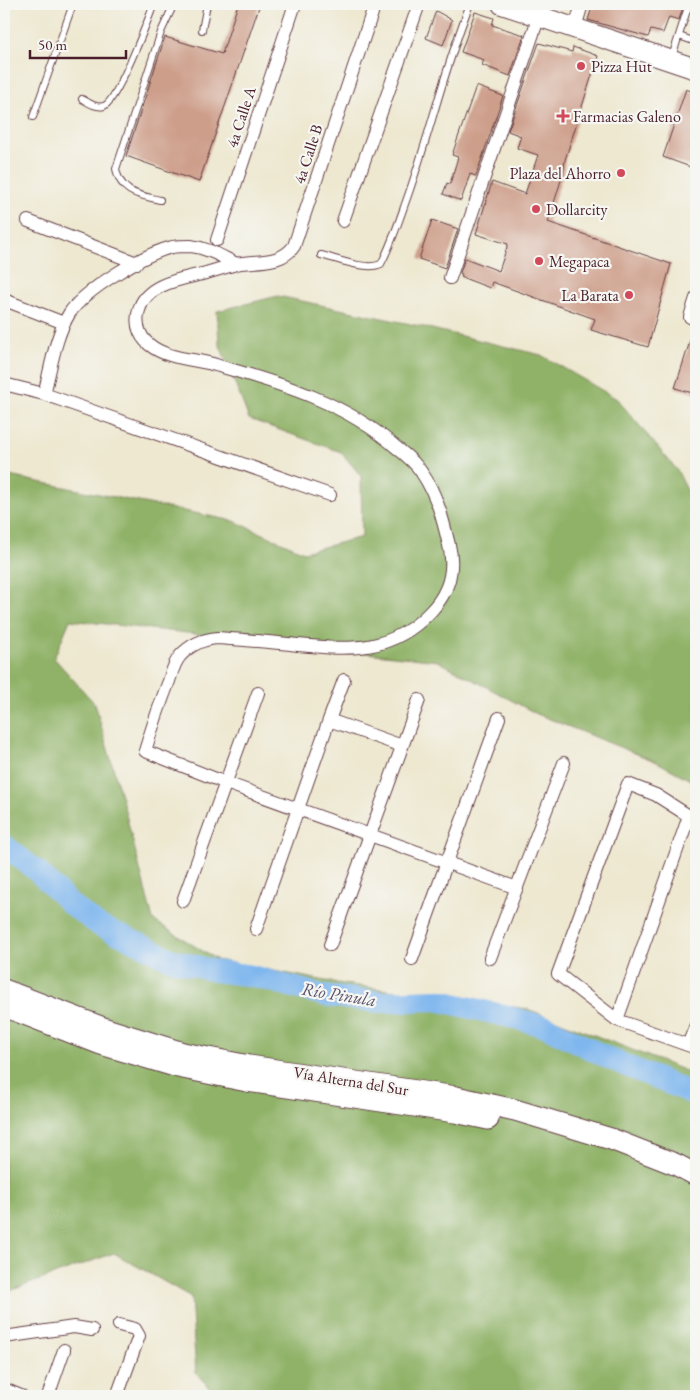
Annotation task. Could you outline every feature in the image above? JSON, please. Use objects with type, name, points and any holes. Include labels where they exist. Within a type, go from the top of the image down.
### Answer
[{"type":"highway","name":"Vía Alterna del Sur","points":[[4,990],[106,1029],[183,1053],[250,1066],[456,1097],[515,1110],[611,1139],[677,1165],[696,1175]]},
{"type":"highway","name":"Vía Alterna del Sur","points":[[4,1006],[101,1044],[178,1067],[247,1081],[455,1112],[557,1135],[605,1150],[672,1177],[696,1189]]},
{"type":"main road","points":[[509,5],[540,13],[575,28],[696,68]]},
{"type":"street","name":"4a Calle A","points":[[217,240],[295,4]]},
{"type":"street","points":[[343,221],[419,4]]},
{"type":"street","points":[[575,28],[582,4]]},
{"type":"street","name":"4a Calle B","points":[[226,783],[145,751],[162,697],[174,665],[180,656],[195,644],[209,638],[238,639],[336,649],[377,645],[411,629],[431,612],[445,591],[450,577],[452,566],[450,548],[443,519],[428,483],[410,458],[372,427],[320,399],[254,376],[156,350],[141,335],[137,321],[139,308],[146,296],[170,283],[237,264],[277,259],[291,252],[375,7]]},
{"type":"street","points":[[450,278],[540,13]]},
{"type":"street","points":[[28,221],[137,263]]},
{"type":"street","points":[[44,394],[64,323],[70,312],[98,287],[137,263],[172,247],[190,246],[214,252],[237,264]]},
{"type":"street","points":[[690,317],[696,298]]},
{"type":"street","points":[[7,300],[64,323]]},
{"type":"street","points":[[4,384],[44,394],[330,495]]},
{"type":"street","points":[[256,929],[344,680]]},
{"type":"street","points":[[184,901],[258,693]]},
{"type":"street","points":[[330,946],[420,700]]},
{"type":"street","points":[[412,959],[499,718]]},
{"type":"street","points":[[329,720],[402,746]]},
{"type":"street","points":[[490,958],[564,763]]},
{"type":"street","points":[[226,783],[517,888]]},
{"type":"street","points":[[617,1020],[693,817],[656,795],[628,784],[558,974],[617,1020],[692,1046],[696,1025]]},
{"type":"street","points":[[117,1396],[139,1336],[135,1329],[119,1325]]},
{"type":"street","points":[[4,1337],[74,1327],[92,1330]]},
{"type":"street","points":[[48,1396],[64,1350]]},
{"type":"street","points":[[4,1389],[21,1396]]},
{"type":"lane","points":[[33,117],[73,4]]},
{"type":"lane","points":[[82,99],[94,106],[108,104],[140,42],[154,4]]},
{"type":"lane","points":[[160,200],[129,192],[117,174],[116,169],[161,32],[174,4]]},
{"type":"lane","points":[[202,30],[207,4]]},
{"type":"lane","points":[[321,255],[366,266],[374,267],[381,264],[389,249],[416,174],[449,64],[470,4]]},
{"type":"lane","points":[[671,60],[689,4]]},
{"type":"lane","points":[[679,36],[696,42]]},
{"type":"green space","points":[[278,296],[415,325],[541,355],[617,399],[677,470],[696,508],[696,783],[657,762],[537,714],[438,661],[70,620],[54,658],[95,704],[153,920],[217,960],[336,983],[528,1009],[696,1075],[696,1396],[217,1396],[196,1373],[191,1297],[114,1253],[4,1293],[4,475],[234,521],[304,552],[362,537],[361,476],[341,452],[249,419],[219,343],[217,311]]},
{"type":"building","points":[[238,4],[260,4],[199,182],[126,156],[165,37],[222,54]]},
{"type":"building","points":[[593,4],[684,4],[679,20],[669,17],[663,33],[651,30],[648,37],[588,20]]},
{"type":"building","points":[[436,11],[452,20],[443,45],[426,38]]},
{"type":"building","points":[[475,12],[494,18],[492,25],[524,35],[510,76],[482,65],[484,60],[461,52]]},
{"type":"building","points":[[539,43],[572,52],[573,47],[598,56],[565,160],[563,174],[548,222],[671,264],[648,347],[591,330],[595,319],[492,282],[490,288],[461,277],[462,274],[460,273],[465,258],[499,271],[508,244],[476,234],[492,182],[525,194],[538,155],[517,148],[521,136],[508,131]]},
{"type":"building","points":[[476,86],[503,96],[476,176],[470,174],[461,201],[443,194],[447,183],[450,184],[458,157],[452,155]]},
{"type":"building","points":[[686,89],[696,93],[696,169],[663,157]]},
{"type":"building","points":[[432,220],[458,229],[445,268],[419,259]]},
{"type":"building","points":[[694,329],[696,329],[696,394],[675,388]]},
{"type":"waterway","name":"Río Pinula","points":[[4,845],[38,872],[70,904],[100,926],[170,959],[215,971],[252,976],[326,996],[381,1002],[436,1000],[506,1016],[547,1027],[608,1058],[696,1095]]},
{"type":"place","name":"Pizza Hut","points":[[581,66]]},
{"type":"place","name":"Farmacias Galeno","points":[[563,116]]},
{"type":"place","name":"Plaza del Ahorro","points":[[621,173]]},
{"type":"place","name":"Dollarcity","points":[[536,209]]},
{"type":"place","name":"Megapaca","points":[[539,261]]},
{"type":"place","name":"La Barata","points":[[629,295]]}]
